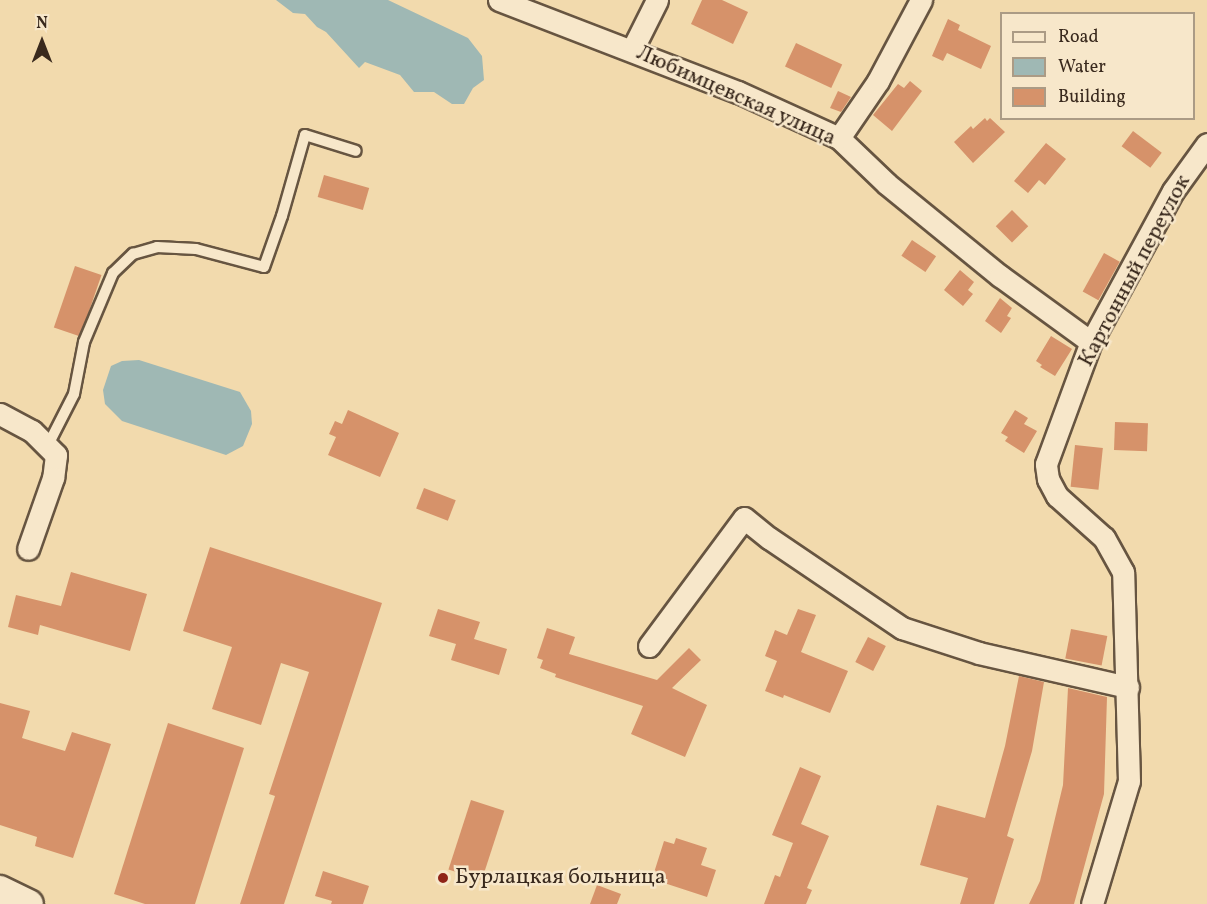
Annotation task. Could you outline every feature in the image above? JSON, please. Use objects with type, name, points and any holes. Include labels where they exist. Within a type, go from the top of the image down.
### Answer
[{"type":"main road","points":[[0,890],[29,904]]},
{"type":"street","name":"Любимцевская улица","points":[[499,0],[738,92],[839,138],[887,184],[1000,276],[1091,342]]},
{"type":"street","points":[[632,50],[657,0]]},
{"type":"street","points":[[839,138],[878,81],[921,0]]},
{"type":"street","name":"Картонный переулок","points":[[1092,904],[1129,781],[1123,572],[1104,538],[1058,496],[1048,479],[1046,464],[1091,342],[1173,190],[1207,144]]},
{"type":"street","points":[[0,414],[32,431],[56,455],[52,478],[28,549]]},
{"type":"street","points":[[649,646],[744,518],[769,538],[902,628],[978,653],[1128,687]]},
{"type":"lane","points":[[47,447],[74,394],[84,342],[112,273],[133,254],[157,247],[196,249],[264,267],[282,216],[305,135],[356,151]]},
{"type":"water","points":[[276,0],[388,0],[468,38],[482,56],[484,80],[473,88],[464,104],[452,104],[434,92],[414,92],[400,75],[365,62],[359,68],[326,32],[317,27],[305,14],[293,13]]},
{"type":"water","points":[[139,360],[240,392],[251,411],[252,424],[243,446],[226,455],[122,421],[105,404],[103,390],[111,366],[122,361]]},
{"type":"building","points":[[702,0],[722,0],[748,12],[733,44],[691,24]]},
{"type":"building","points":[[948,19],[960,25],[958,30],[991,46],[981,69],[947,53],[943,61],[932,56]]},
{"type":"building","points":[[796,43],[842,65],[831,88],[785,67]]},
{"type":"building","points":[[910,81],[922,91],[892,131],[873,115],[898,84],[904,88]]},
{"type":"building","points":[[838,91],[851,97],[841,112],[830,108]]},
{"type":"building","points":[[985,118],[987,121],[990,118],[1005,132],[973,163],[954,142],[971,126],[973,129]]},
{"type":"building","points":[[1133,131],[1162,153],[1150,168],[1122,146]]},
{"type":"building","points":[[1046,143],[1066,159],[1045,185],[1039,180],[1028,193],[1014,181]]},
{"type":"building","points":[[324,175],[369,188],[363,210],[318,197]]},
{"type":"building","points":[[1012,210],[1028,226],[1012,243],[996,226]]},
{"type":"building","points":[[912,240],[936,256],[925,272],[901,256]]},
{"type":"building","points":[[1104,253],[1120,262],[1098,300],[1083,291]]},
{"type":"building","points":[[75,266],[101,275],[80,337],[54,327]]},
{"type":"building","points":[[960,270],[974,282],[968,290],[973,294],[963,306],[944,290]]},
{"type":"building","points":[[1000,298],[1012,308],[1007,316],[1011,318],[1001,333],[985,321]]},
{"type":"building","points":[[1051,336],[1072,349],[1055,376],[1040,367],[1042,365],[1036,361]]},
{"type":"building","points":[[348,410],[399,433],[380,477],[328,455],[336,437],[329,434],[335,421],[342,424]]},
{"type":"building","points":[[1015,410],[1028,418],[1024,424],[1037,431],[1024,453],[1005,441],[1008,437],[1001,433]]},
{"type":"building","points":[[1115,422],[1148,423],[1147,451],[1114,450]]},
{"type":"building","points":[[1075,445],[1103,448],[1098,490],[1071,487]]},
{"type":"building","points":[[424,488],[456,500],[448,521],[416,509]]},
{"type":"building","points":[[210,547],[382,603],[284,904],[240,904],[275,796],[269,794],[309,672],[281,663],[261,725],[212,709],[232,647],[183,631]]},
{"type":"building","points":[[71,572],[147,594],[130,651],[40,625],[38,635],[8,627],[16,595],[61,606]]},
{"type":"building","points":[[438,609],[480,622],[474,639],[507,649],[499,675],[451,660],[456,644],[429,636]]},
{"type":"building","points":[[798,609],[816,615],[801,652],[848,671],[830,713],[784,695],[783,698],[765,691],[777,661],[765,656],[775,630],[787,635]]},
{"type":"building","points":[[547,628],[575,637],[569,654],[657,680],[689,648],[701,660],[672,688],[707,705],[685,757],[631,734],[643,706],[555,677],[556,674],[540,668],[543,660],[537,658]]},
{"type":"building","points":[[1071,629],[1107,636],[1102,666],[1065,658]]},
{"type":"building","points":[[868,637],[886,646],[873,671],[855,662]]},
{"type":"building","points":[[1019,676],[1044,682],[1032,751],[1007,836],[1014,839],[994,904],[960,904],[968,878],[920,865],[937,805],[985,818],[1005,746]]},
{"type":"building","points":[[1068,688],[1107,697],[1104,794],[1074,904],[1029,904],[1040,881],[1063,785]]},
{"type":"building","points":[[0,703],[30,711],[22,738],[65,751],[72,732],[111,744],[73,858],[35,846],[37,837],[0,825]]},
{"type":"building","points":[[168,723],[244,748],[195,904],[145,904],[114,894]]},
{"type":"building","points":[[800,767],[821,776],[801,824],[829,836],[807,888],[812,890],[806,904],[764,904],[775,875],[780,877],[793,843],[772,835]]},
{"type":"building","points":[[471,800],[504,811],[482,880],[448,869]]},
{"type":"building","points":[[676,838],[707,848],[701,865],[716,870],[707,897],[652,879],[664,841],[674,844]]},
{"type":"building","points":[[323,871],[369,886],[363,904],[331,904],[332,901],[315,896]]},
{"type":"building","points":[[597,885],[621,894],[617,904],[590,904]]},
{"type":"place","name":"Бурлацкая больница","points":[[443,878]]}]
